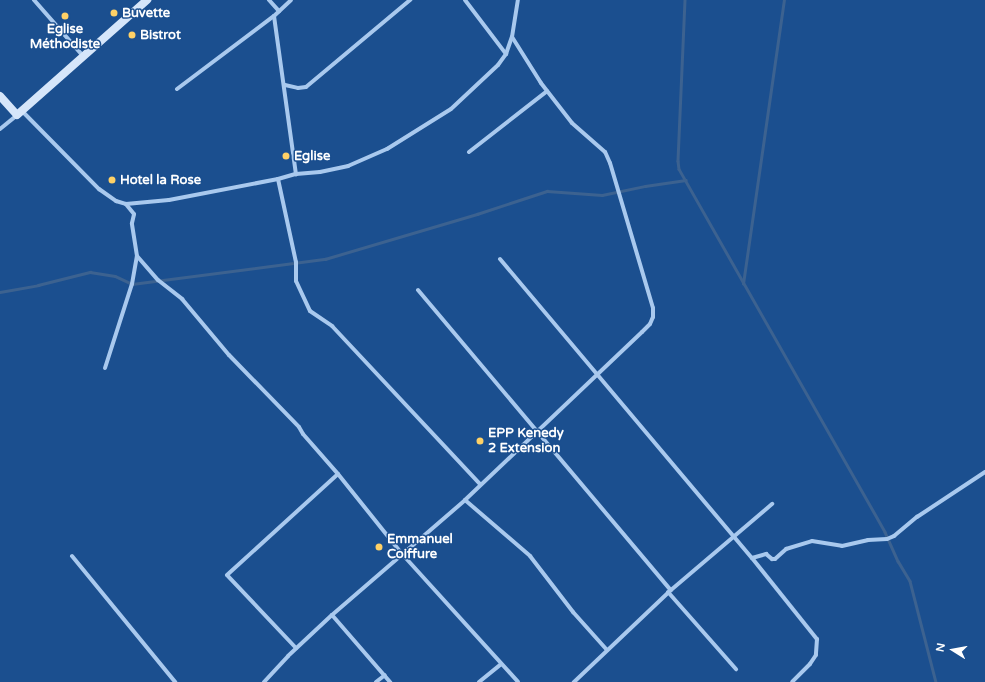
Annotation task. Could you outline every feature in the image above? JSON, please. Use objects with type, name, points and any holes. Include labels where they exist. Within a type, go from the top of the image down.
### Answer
[{"type":"street","points":[[34,0],[84,57]]},
{"type":"street","points":[[0,129],[84,57],[147,0]]},
{"type":"street","points":[[269,0],[279,11]]},
{"type":"street","points":[[177,89],[274,16],[291,0]]},
{"type":"street","points":[[285,86],[298,88],[306,87],[410,0]]},
{"type":"street","points":[[465,0],[506,54]]},
{"type":"street","points":[[0,96],[99,189],[116,201],[126,204],[169,200],[278,179],[296,174],[320,172],[348,166],[387,149],[452,109],[498,65],[506,54],[512,37],[518,0]]},
{"type":"street","points":[[274,16],[285,86],[296,174]]},
{"type":"street","points":[[264,682],[296,648],[332,615],[465,500],[480,484],[650,324],[653,308],[610,163],[605,152],[572,123],[547,91],[512,37]]},
{"type":"street","points":[[469,152],[547,91]]},
{"type":"street","points":[[278,179],[296,262],[296,281],[310,311],[332,326],[480,484]]},
{"type":"street","points":[[105,368],[132,284],[137,256],[132,223],[134,214],[126,204]]},
{"type":"street","points":[[137,256],[158,280],[182,299],[229,355],[299,427],[303,434],[338,474],[403,555],[518,682]]},
{"type":"street","points":[[500,259],[752,558],[817,639],[818,647],[816,655],[810,664],[792,682]]},
{"type":"street","points":[[418,290],[736,669]]},
{"type":"street","points":[[752,558],[766,554],[772,559],[775,559],[786,549],[812,542],[842,546],[868,540],[887,539],[894,536],[917,517],[985,472]]},
{"type":"street","points":[[296,648],[227,574],[338,474]]},
{"type":"street","points":[[465,500],[530,556],[573,612],[607,650]]},
{"type":"street","points":[[574,682],[670,591],[772,504]]},
{"type":"street","points":[[72,556],[175,682]]},
{"type":"street","points":[[332,615],[357,646],[390,682]]},
{"type":"street","points":[[479,682],[502,664]]},
{"type":"street","points":[[376,682],[384,675]]},
{"type":"waterway","points":[[685,0],[678,161],[679,169],[885,532],[898,561],[910,581],[936,682]]},
{"type":"waterway","points":[[743,284],[784,0]]},
{"type":"waterway","points":[[0,292],[38,285],[90,272],[115,276],[132,284],[325,259],[477,214],[547,191],[602,195],[645,186],[686,180]]},
{"type":"place","name":"Buvette","points":[[114,13]]},
{"type":"place","name":"Eglise Méthodiste","points":[[65,16]]},
{"type":"place","name":"Bistrot","points":[[132,35]]},
{"type":"place","name":"Eglise","points":[[286,156]]},
{"type":"place","name":"Hotel la Rose","points":[[112,180]]},
{"type":"place","name":"EPP Kenedy 2 Extension","points":[[480,441]]},
{"type":"place","name":"Emmanuel Coiffure","points":[[379,547]]}]
